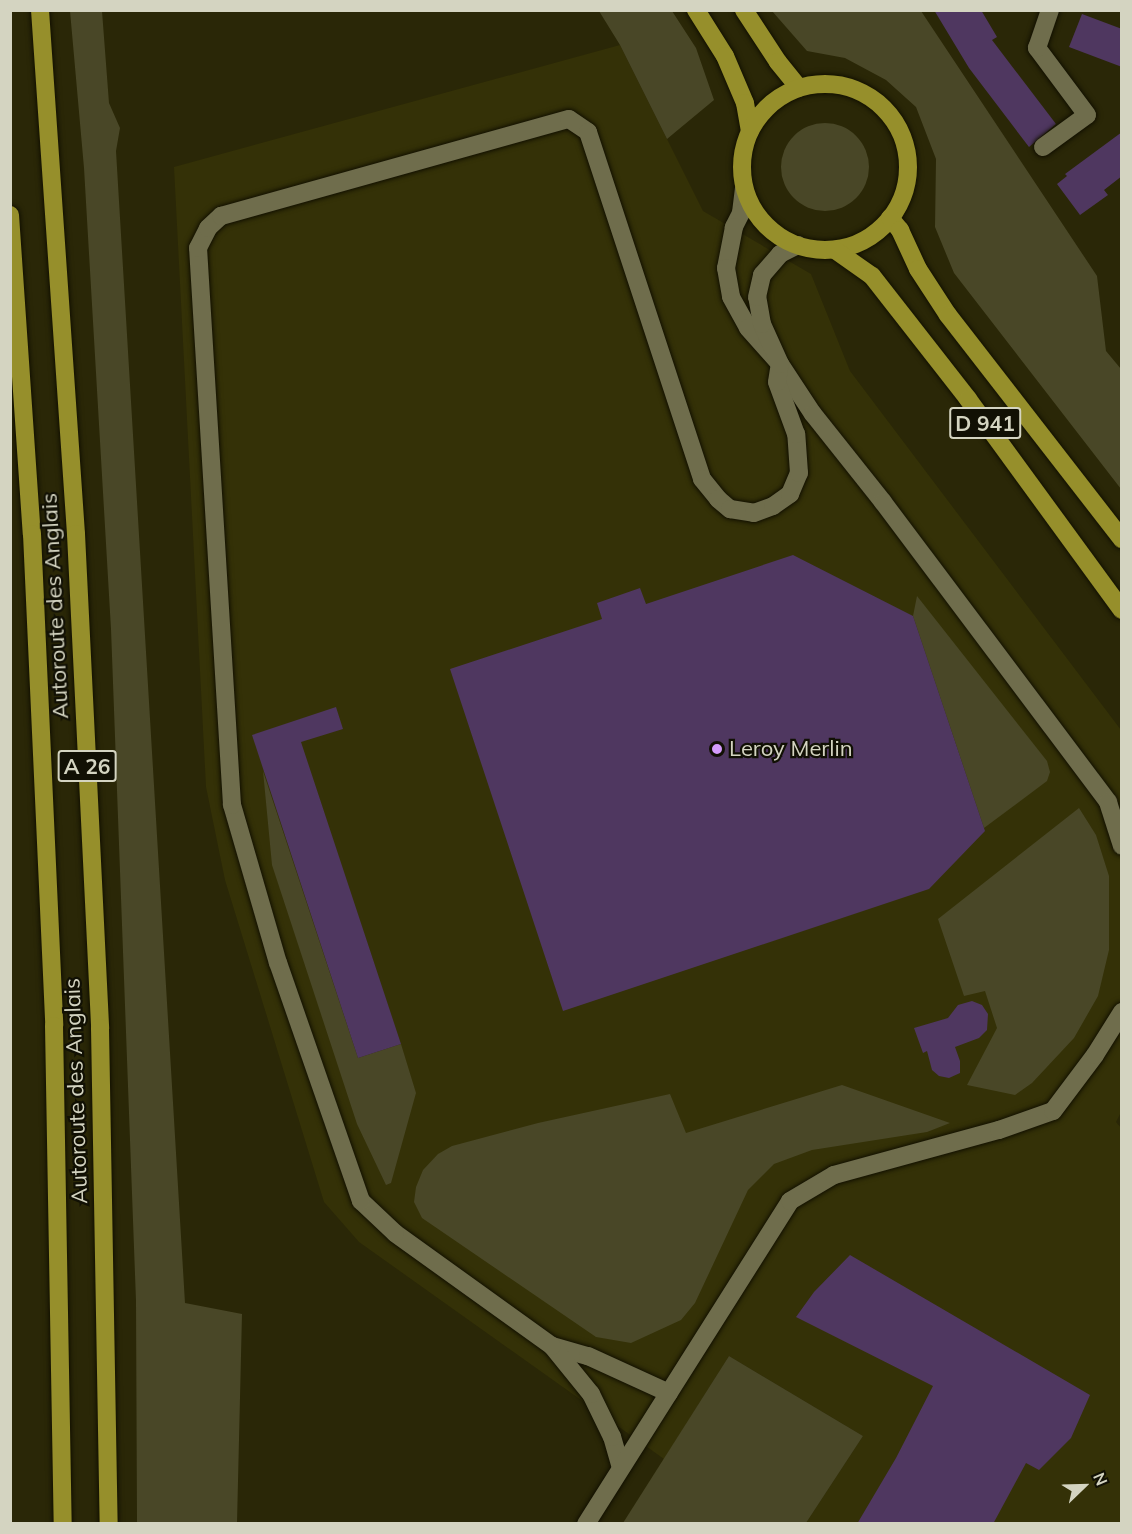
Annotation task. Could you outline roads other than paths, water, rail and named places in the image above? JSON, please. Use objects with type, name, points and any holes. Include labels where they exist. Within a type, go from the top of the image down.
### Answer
[{"type":"highway","name":"Autoroute des Anglais","points":[[40,10],[76,534],[100,1017],[109,1524]]},
{"type":"highway","points":[[696,10],[733,75],[746,103],[750,131]]},
{"type":"highway","points":[[744,10],[778,62],[799,88]]},
{"type":"highway","points":[[826,84],[851,88],[875,100],[893,119],[904,143],[908,169],[903,195],[890,218],[875,233],[856,244],[835,250],[798,246],[774,232],[756,213],[744,188],[742,169],[744,149],[750,131],[762,112],[779,98],[799,88],[826,84]]},
{"type":"highway","name":"Autoroute des Anglais","points":[[10,215],[32,534],[54,1015],[63,1524]]},
{"type":"highway","name":"D 941","points":[[890,218],[900,230],[918,269],[948,315],[1122,539]]},
{"type":"highway","name":"D 941","points":[[835,250],[872,276],[968,399],[1122,610]]},
{"type":"street","points":[[1043,147],[1087,115],[1037,48],[1050,10]]},
{"type":"street","points":[[621,1468],[612,1437],[591,1394],[552,1346],[395,1233],[362,1201],[278,963],[232,805],[198,248],[208,228],[221,216],[569,119],[588,132],[702,479],[718,499],[730,509],[754,513],[773,506],[790,494],[799,473],[796,434],[777,382],[780,363]]},
{"type":"street","points":[[744,188],[741,213],[734,227],[726,268],[732,297],[748,328],[780,363]]},
{"type":"street","points":[[798,246],[780,254],[762,275],[757,297],[762,324],[780,363],[813,414],[893,515],[1108,802],[1122,846]]},
{"type":"street","points":[[586,1524],[790,1201],[834,1175],[999,1130],[1053,1111],[1095,1055],[1122,1012]]},
{"type":"street","points":[[552,1346],[588,1356],[669,1393]]},
{"type":"place","name":"Leroy Merlin","points":[[717,749]]}]
